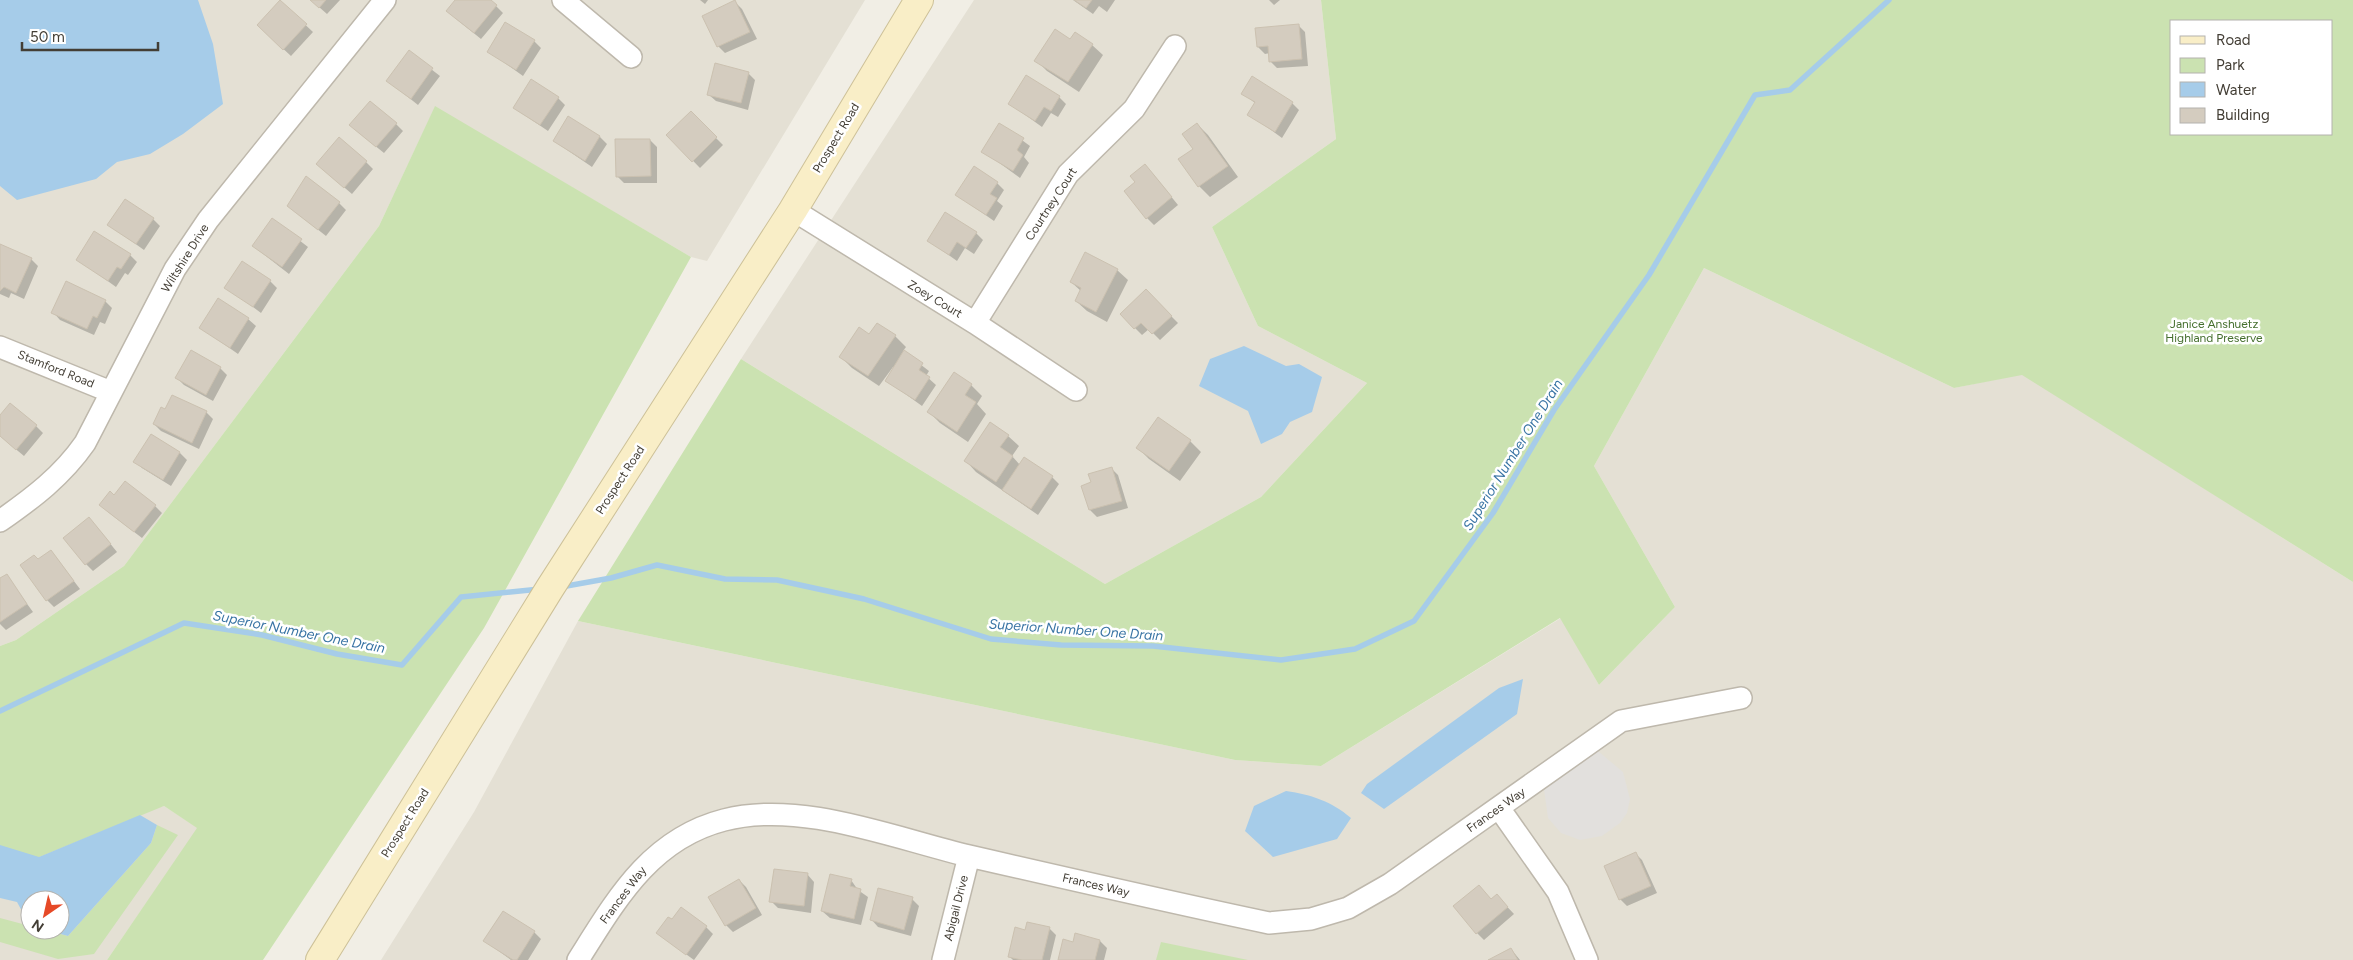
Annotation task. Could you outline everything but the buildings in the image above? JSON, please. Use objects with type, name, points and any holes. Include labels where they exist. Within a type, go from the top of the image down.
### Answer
[{"type":"main road","name":"Prospect Road","points":[[320,960],[550,588],[793,210],[919,0]]},
{"type":"street","name":"Wiltshire Drive","points":[[0,521],[33,498],[69,465],[85,443],[174,269],[208,220],[386,0]]},
{"type":"street","points":[[563,0],[631,56]]},
{"type":"street","name":"Courtney Court","points":[[975,323],[1068,174],[1134,109],[1175,46]]},
{"type":"street","name":"Zoey Court","points":[[793,210],[975,323],[1076,390]]},
{"type":"street","name":"Stamford Road","points":[[0,346],[111,392]]},
{"type":"street","name":"Frances Way","points":[[578,960],[613,904],[644,865],[683,837],[723,820],[765,813],[820,818],[969,856],[1269,923],[1311,919],[1348,908],[1390,884],[1621,722],[1741,698]]},
{"type":"street","points":[[1499,808],[1558,892],[1587,960]]},
{"type":"street","name":"Abigail Drive","points":[[943,960],[969,856]]},
{"type":"shaded area","points":[[0,0],[865,0],[707,261],[691,257],[435,107],[379,226],[124,566],[16,640],[0,646]]},
{"type":"shaded area","points":[[974,0],[1321,0],[1336,139],[1212,227],[1258,326],[1367,383],[1261,497],[1105,584],[741,359]]},
{"type":"shaded area","points":[[1704,268],[1954,388],[2022,374],[2353,582],[2353,960],[381,960],[474,812],[578,621],[1235,760],[1321,766],[1561,618],[1599,685],[1675,607],[1594,466]]},
{"type":"shaded area","points":[[1598,751],[1623,772],[1630,799],[1627,813],[1620,823],[1602,836],[1580,840],[1561,833],[1548,818],[1544,789]]},
{"type":"shaded area","points":[[164,806],[198,828],[107,960],[0,960],[0,846]]},
{"type":"green space","name":"Janice Anshuetz Highland Preserve","points":[[1321,0],[2353,0],[2353,582],[2022,375],[1954,388],[1704,268],[1594,466],[1675,607],[1599,685],[1560,618],[1321,766],[1235,760],[578,621],[741,359],[1105,584],[1261,497],[1367,383],[1258,326],[1212,227],[1336,139]]},
{"type":"green space","points":[[435,106],[691,257],[484,628],[263,960],[107,960],[197,828],[164,806],[37,858],[0,846],[0,646],[16,640],[124,566],[379,226]]},
{"type":"green space","points":[[157,825],[178,835],[94,954],[58,959],[0,942],[0,918],[20,923],[20,940],[70,940],[70,934],[151,843]]},
{"type":"green space","points":[[1161,942],[1248,960],[1156,960]]},
{"type":"water","points":[[0,0],[198,0],[213,44],[223,104],[183,134],[150,154],[117,162],[96,179],[17,200],[0,186]]},
{"type":"water","points":[[1244,346],[1286,366],[1299,364],[1322,377],[1312,412],[1290,422],[1282,434],[1261,444],[1248,411],[1199,386],[1210,359]]},
{"type":"water","points":[[1523,679],[1517,714],[1384,809],[1361,793],[1367,784],[1499,688]]},
{"type":"water","points":[[1286,791],[1321,800],[1336,807],[1351,818],[1337,839],[1273,857],[1245,831],[1254,806]]},
{"type":"water","points":[[140,815],[157,825],[151,843],[70,934],[70,890],[20,890],[20,908],[17,902],[0,898],[0,845],[39,857]]},
{"type":"waterway","name":"Superior Number One Drain","points":[[561,587],[611,578],[657,565],[725,579],[777,580],[864,599],[991,639],[1061,645],[1153,646],[1281,660],[1355,649],[1414,621],[1493,513],[1554,410],[1649,275],[1755,95],[1790,90],[1889,0]]},
{"type":"waterway","name":"Superior Number One Drain","points":[[0,711],[184,623],[262,635],[337,654],[402,665],[461,597],[540,589]]}]
